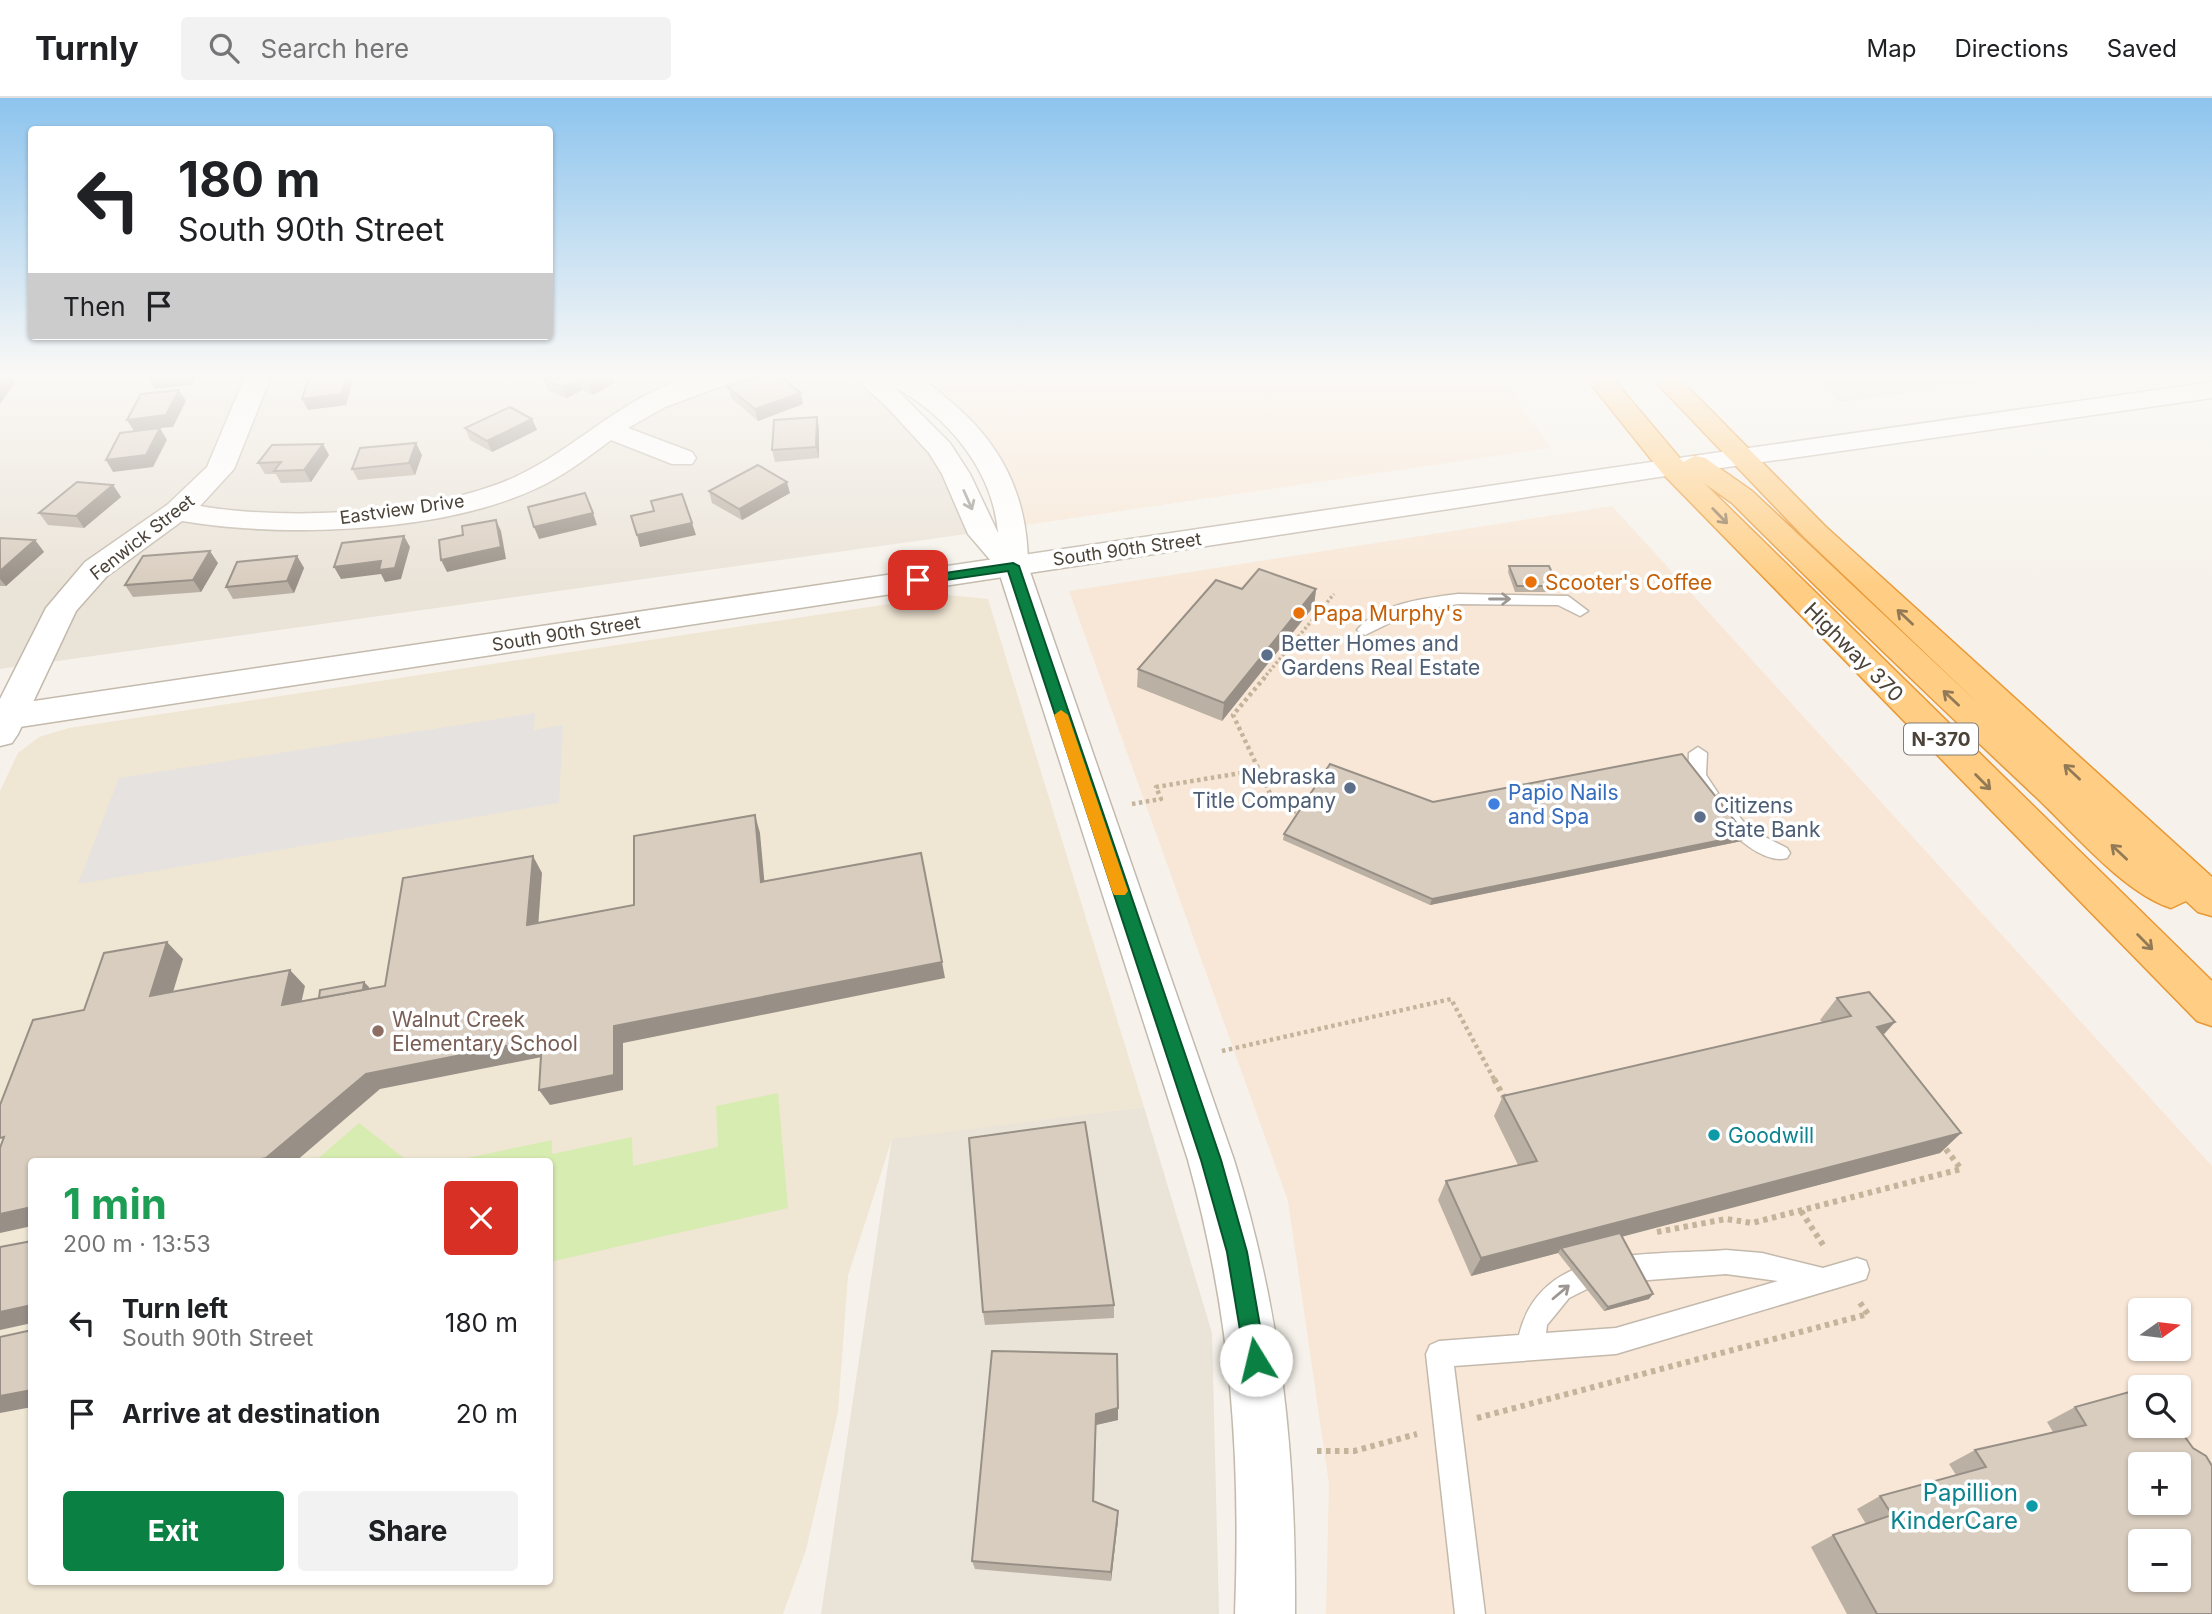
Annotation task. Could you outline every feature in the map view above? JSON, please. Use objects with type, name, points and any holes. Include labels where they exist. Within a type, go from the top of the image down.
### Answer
[{"type":"highway","name":"Highway 370","points":[[1677,445],[1784,582],[2212,1008]]},
{"type":"highway","points":[[1679,445],[1742,497],[1899,651],[2129,861],[2212,923]]},
{"type":"highway","name":"N-370","points":[[1728,445],[1901,614],[2212,901]]},
{"type":"street","name":"Fenwick Street","points":[[3,723],[62,608],[96,569],[203,489],[220,469],[230,445]]},
{"type":"street","name":"Eastview Drive","points":[[177,511],[220,519],[310,520],[379,515],[452,504],[505,491],[539,476],[587,445]]},
{"type":"street","points":[[647,445],[682,458]]},
{"type":"street","points":[[936,445],[956,474],[983,534],[1013,566]]},
{"type":"street","points":[[976,445],[996,476],[1012,519],[1013,566],[1207,1149],[1237,1252],[1255,1349],[1263,1433],[1265,1614]]},
{"type":"street","name":"South 90th Street","points":[[3,723],[1013,566],[1682,449],[1740,458],[1834,445]]},
{"type":"lane","points":[[1365,630],[1396,611],[1449,599],[1558,600],[1568,601],[1580,611]]},
{"type":"lane","points":[[1698,753],[1697,776],[1742,834],[1780,853]]},
{"type":"lane","points":[[1529,1349],[1536,1320],[1560,1289],[1595,1272],[1726,1262],[1762,1265],[1823,1280]]},
{"type":"lane","points":[[1470,1614],[1439,1354],[1616,1341],[1857,1270]]},
{"type":"path","points":[[1308,802],[1300,813],[1276,806],[1233,715],[1334,594]]},
{"type":"path","points":[[1132,804],[1161,799],[1156,787],[1259,770]]},
{"type":"path","points":[[1222,1051],[1451,999],[1506,1101]]},
{"type":"path","points":[[1653,1233],[1726,1219],[1752,1223],[1961,1169],[1938,1138]]},
{"type":"shaded area","points":[[0,445],[924,445],[981,532],[0,669]]},
{"type":"shaded area","points":[[974,445],[1548,445],[1550,448],[1012,527],[984,453]]},
{"type":"shaded area","points":[[1612,506],[2212,1166],[2212,1614],[1326,1614],[1329,1484],[1288,1201],[1069,591]]},
{"type":"shaded area","points":[[948,595],[988,599],[1144,1107],[892,1139],[848,1276],[838,1412],[806,1550],[783,1614],[0,1614],[0,791],[18,753],[39,737],[69,728]]},
{"type":"shaded area","points":[[535,713],[534,730],[563,725],[559,803],[78,884],[119,778]]},
{"type":"shaded area","points":[[1144,1107],[1212,1333],[1219,1614],[821,1614],[892,1138]]},
{"type":"green space","points":[[778,1093],[788,1208],[553,1261],[553,1158],[467,1158],[552,1140],[552,1154],[632,1137],[633,1166],[718,1147],[716,1106]]},
{"type":"green space","points":[[359,1123],[404,1158],[319,1158]]},
{"type":"building","points":[[114,445],[151,445],[146,455],[106,460]]},
{"type":"building","points":[[272,445],[322,445],[304,470],[274,471],[281,462],[258,463]]},
{"type":"building","points":[[415,445],[409,463],[352,469],[360,448]]},
{"type":"building","points":[[772,445],[816,445],[816,447],[772,450]]},
{"type":"building","points":[[758,465],[787,482],[739,509],[709,491]]},
{"type":"building","points":[[77,482],[113,485],[76,516],[39,513]]},
{"type":"building","points":[[585,493],[593,513],[534,527],[528,507]]},
{"type":"building","points":[[682,494],[692,523],[637,535],[631,516],[654,511],[651,501]]},
{"type":"building","points":[[496,520],[501,547],[441,560],[439,540],[463,535],[462,526]]},
{"type":"building","points":[[404,536],[395,568],[379,570],[381,561],[334,567],[342,543]]},
{"type":"building","points":[[0,538],[35,540],[0,571]]},
{"type":"building","points":[[210,551],[193,580],[125,585],[143,556]]},
{"type":"building","points":[[297,556],[287,581],[226,587],[237,562]]},
{"type":"building","name":"Scooter's Coffee","points":[[1509,566],[1549,566],[1558,586],[1517,586]]},
{"type":"building","points":[[1259,569],[1316,589],[1224,703],[1138,669],[1216,580],[1242,589]]},
{"type":"building","points":[[1682,754],[1746,835],[1432,899],[1284,834],[1330,764],[1433,802]]},
{"type":"building","name":"Walnut Creek Elementary School","points":[[755,815],[761,882],[921,853],[942,962],[614,1026],[614,1075],[539,1090],[542,1039],[366,1074],[266,1158],[28,1158],[28,1208],[0,1214],[0,1148],[4,1137],[0,1138],[0,1105],[33,1020],[84,1010],[104,953],[167,942],[150,996],[290,970],[282,1005],[385,986],[403,878],[533,856],[527,925],[634,905],[634,836]]},
{"type":"building","points":[[364,982],[363,990],[319,998],[320,990]]},
{"type":"building","name":"Goodwill","points":[[1869,992],[1895,1022],[1877,1027],[1961,1133],[1481,1258],[1446,1181],[1537,1161],[1503,1096],[1851,1016],[1837,998]]},
{"type":"building","points":[[1085,1122],[1114,1305],[983,1312],[969,1138]]},
{"type":"building","points":[[1620,1233],[1653,1294],[1608,1307],[1561,1248]]},
{"type":"building","points":[[28,1242],[28,1306],[0,1312],[0,1247]]},
{"type":"building","points":[[28,1331],[28,1391],[0,1396],[0,1337]]},
{"type":"building","points":[[992,1351],[1117,1354],[1118,1408],[1096,1414],[1093,1501],[1118,1511],[1111,1572],[972,1561]]},
{"type":"building","name":"Papillion KinderCare","points":[[2128,1392],[2128,1438],[2186,1438],[2193,1448],[2206,1456],[2212,1466],[2212,1614],[1877,1614],[1833,1535],[1892,1515],[1880,1496],[1986,1467],[1975,1450],[2086,1425],[2075,1407]]},
{"type":"slow traffic","points":[[1061,715],[1120,891]]},
{"type":"place","name":"Scooter's Coffee","points":[[1531,582]]},
{"type":"place","name":"Papa Murphy's","points":[[1299,613]]},
{"type":"place","name":"Better Homes and Gardens Real Estate","points":[[1267,655]]},
{"type":"place","name":"Nebraska Title Company","points":[[1350,788]]},
{"type":"place","name":"Papio Nails and Spa","points":[[1494,804]]},
{"type":"place","name":"Citizens State Bank","points":[[1700,817]]},
{"type":"place","name":"Walnut Creek Elementary School","points":[[378,1031]]},
{"type":"place","name":"Goodwill","points":[[1714,1135]]},
{"type":"place","name":"Papillion KinderCare","points":[[2032,1506]]},
{"type":"route","points":[[918,580],[1013,566],[1211,1160],[1237,1252],[1256,1360]]}]
